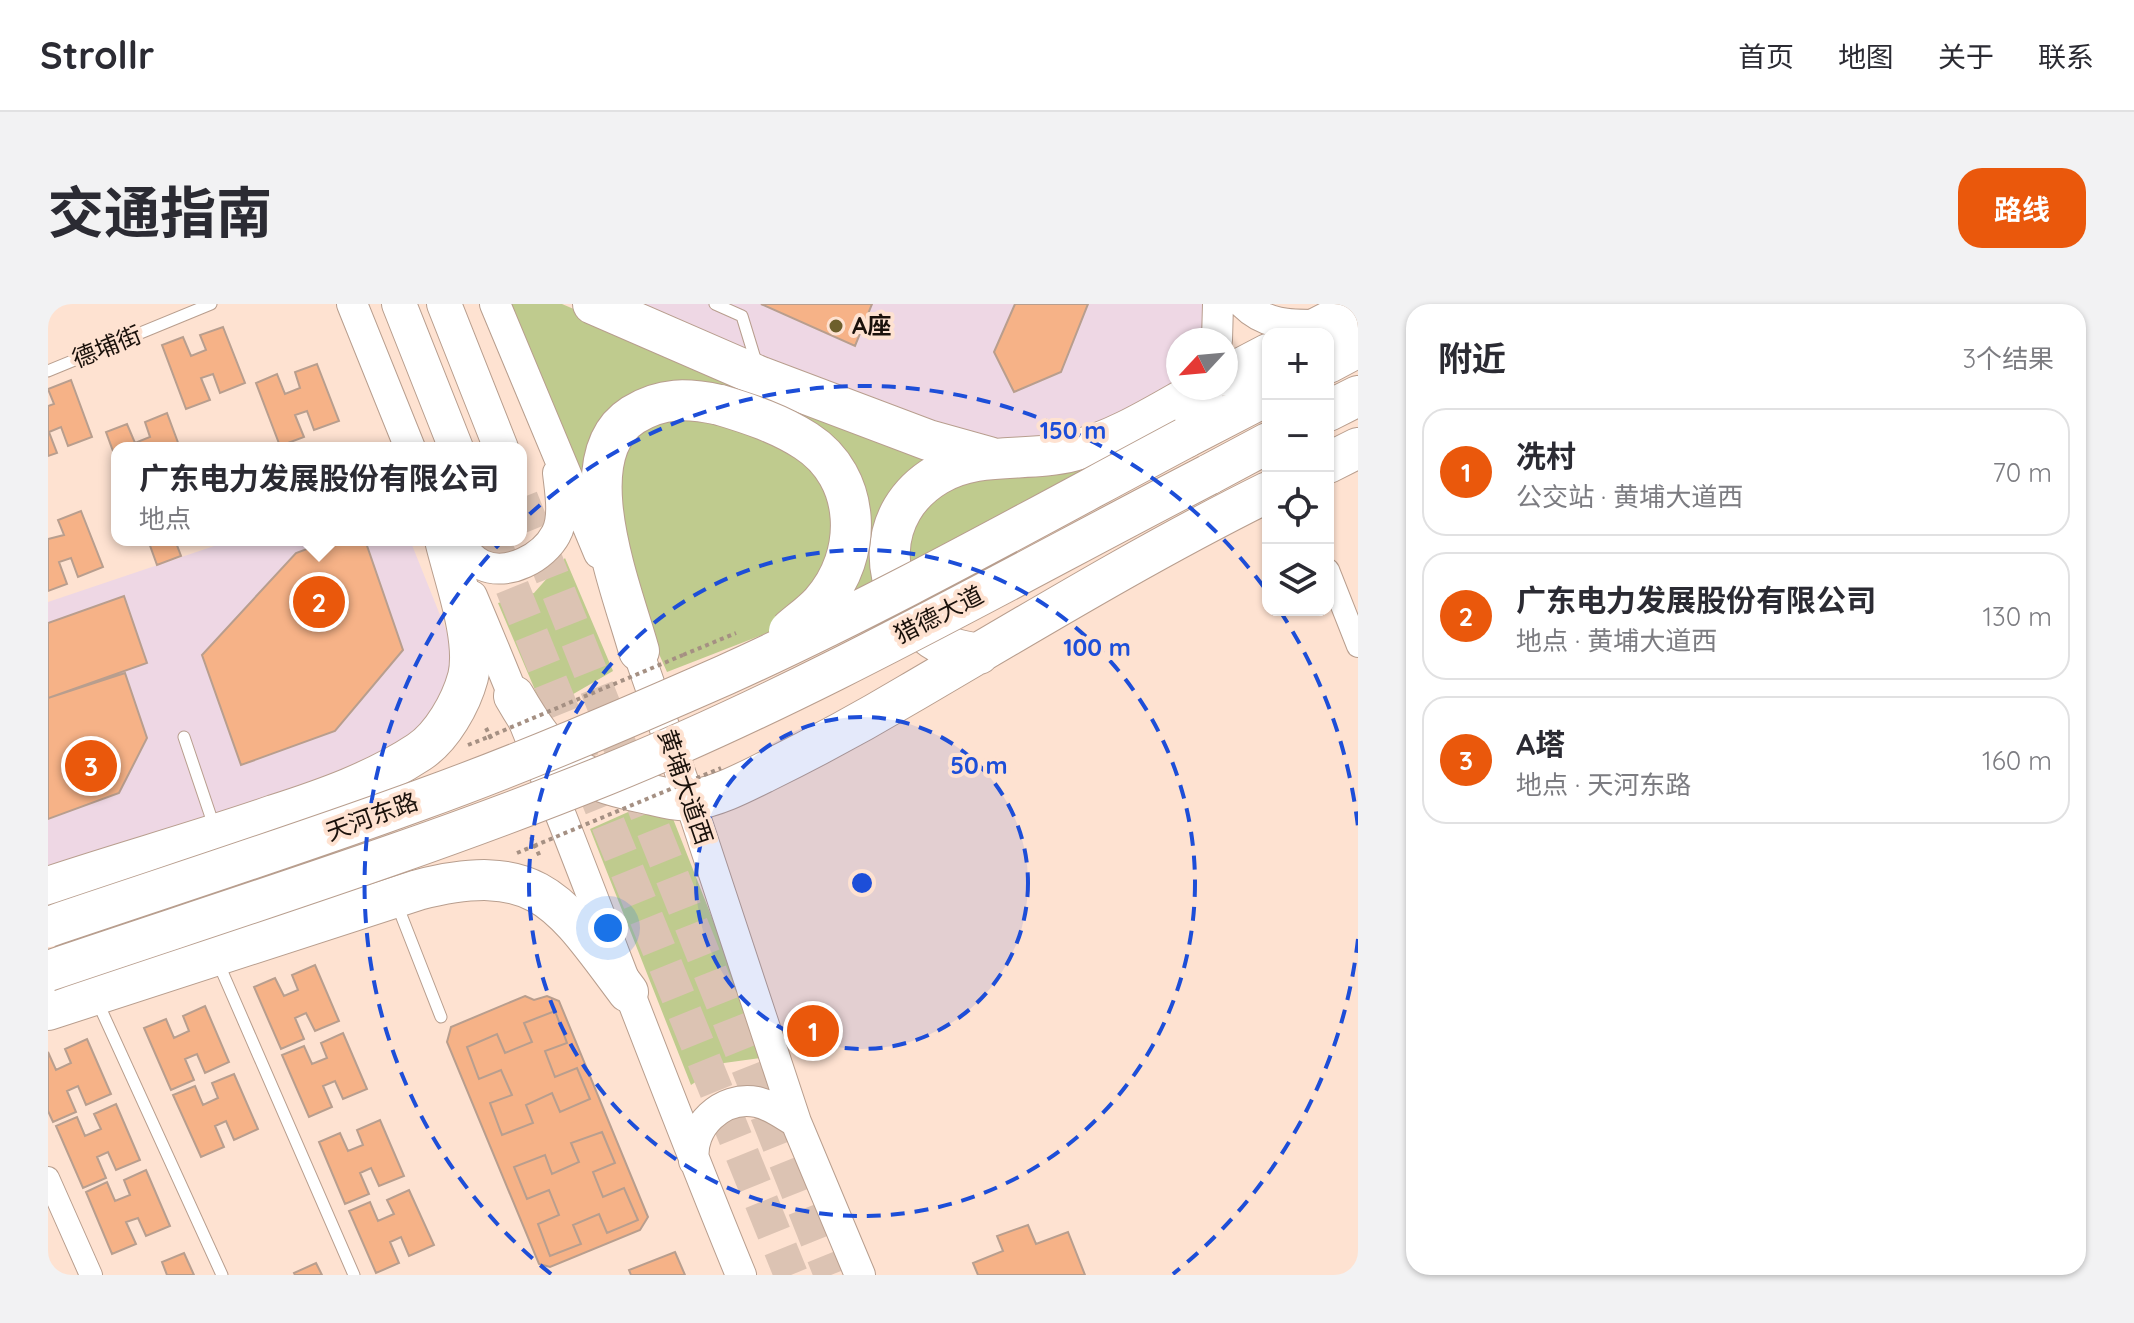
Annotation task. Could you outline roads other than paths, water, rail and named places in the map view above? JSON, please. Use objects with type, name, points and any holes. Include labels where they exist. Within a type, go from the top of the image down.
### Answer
[{"type":"highway","points":[[598,305],[761,377],[928,440],[993,458]]},
{"type":"highway","points":[[1333,328],[1358,307]]},
{"type":"highway","points":[[1334,343],[1358,347]]},
{"type":"highway","points":[[1238,370],[1262,357]]},
{"type":"highway","points":[[1334,408],[1358,396]]},
{"type":"highway","name":"猎德大道","points":[[686,673],[809,635],[1262,398]]},
{"type":"highway","points":[[639,651],[606,530],[600,476],[602,460],[613,434],[625,420],[655,403],[673,399],[720,405],[787,431],[807,441],[829,461],[843,481],[850,503],[852,531],[848,558],[821,603],[789,631],[686,673]]},
{"type":"highway","points":[[979,654],[958,651],[929,636],[901,602],[890,569],[889,545],[901,510],[927,481],[955,466],[993,458],[1046,457],[1073,451],[1129,429],[1182,400]]},
{"type":"highway","name":"猎德大道","points":[[604,775],[779,697],[1262,446]]},
{"type":"highway","points":[[1334,460],[1358,448]]},
{"type":"highway","points":[[514,696],[536,733],[553,754],[571,768],[620,788],[690,801],[747,781],[804,753],[1188,533],[1262,495]]},
{"type":"highway","points":[[48,887],[313,802],[376,776],[421,751],[445,724],[468,677],[471,653],[448,546]]},
{"type":"highway","name":"天河东路","points":[[48,927],[218,871],[499,770],[686,673]]},
{"type":"highway","name":"天河东路","points":[[48,971],[436,839],[604,775]]},
{"type":"highway","points":[[376,776],[402,776],[422,783],[438,798],[447,829],[447,847],[436,876],[406,894]]},
{"type":"highway","points":[[48,1010],[406,894],[460,881],[499,879],[547,897],[567,914],[628,992]]},
{"type":"main road","points":[[352,304],[408,442]]},
{"type":"main road","points":[[399,304],[454,442]]},
{"type":"main road","points":[[444,304],[499,442]]},
{"type":"main road","name":"黄埔大道西","points":[[495,304],[639,651],[796,1122],[860,1275]]},
{"type":"main road","points":[[1217,328],[1218,304]]},
{"type":"main road","points":[[1244,304],[1254,314],[1287,328]]},
{"type":"main road","points":[[462,546],[481,565],[493,569],[513,567],[546,548],[560,524],[560,498],[552,440]]},
{"type":"main road","points":[[450,546],[514,696],[741,1275]]},
{"type":"main road","points":[[694,1161],[692,1148],[703,1124],[714,1112],[730,1104],[759,1102],[796,1122]]},
{"type":"street","points":[[1334,585],[1358,646]]},
{"type":"street","points":[[48,1178],[91,1275]]},
{"type":"lane","name":"德埔街","points":[[48,371],[211,304]]},
{"type":"lane","points":[[715,304],[742,316],[761,377]]},
{"type":"lane","points":[[184,737],[217,834]]},
{"type":"lane","points":[[406,894],[441,1017]]},
{"type":"lane","points":[[215,956],[354,1275]]},
{"type":"lane","points":[[94,995],[222,1275]]},
{"type":"tunnel","points":[[527,513],[831,1275]]},
{"type":"tunnel","points":[[495,546],[791,1275]]},
{"type":"place","name":"A座","points":[[836,326]]},
{"type":"place","name":"广东电力发展股份有限公司","points":[[319,602]]},
{"type":"place","name":"A塔","points":[[91,766]]},
{"type":"place","name":"冼村","points":[[813,1031]]}]
